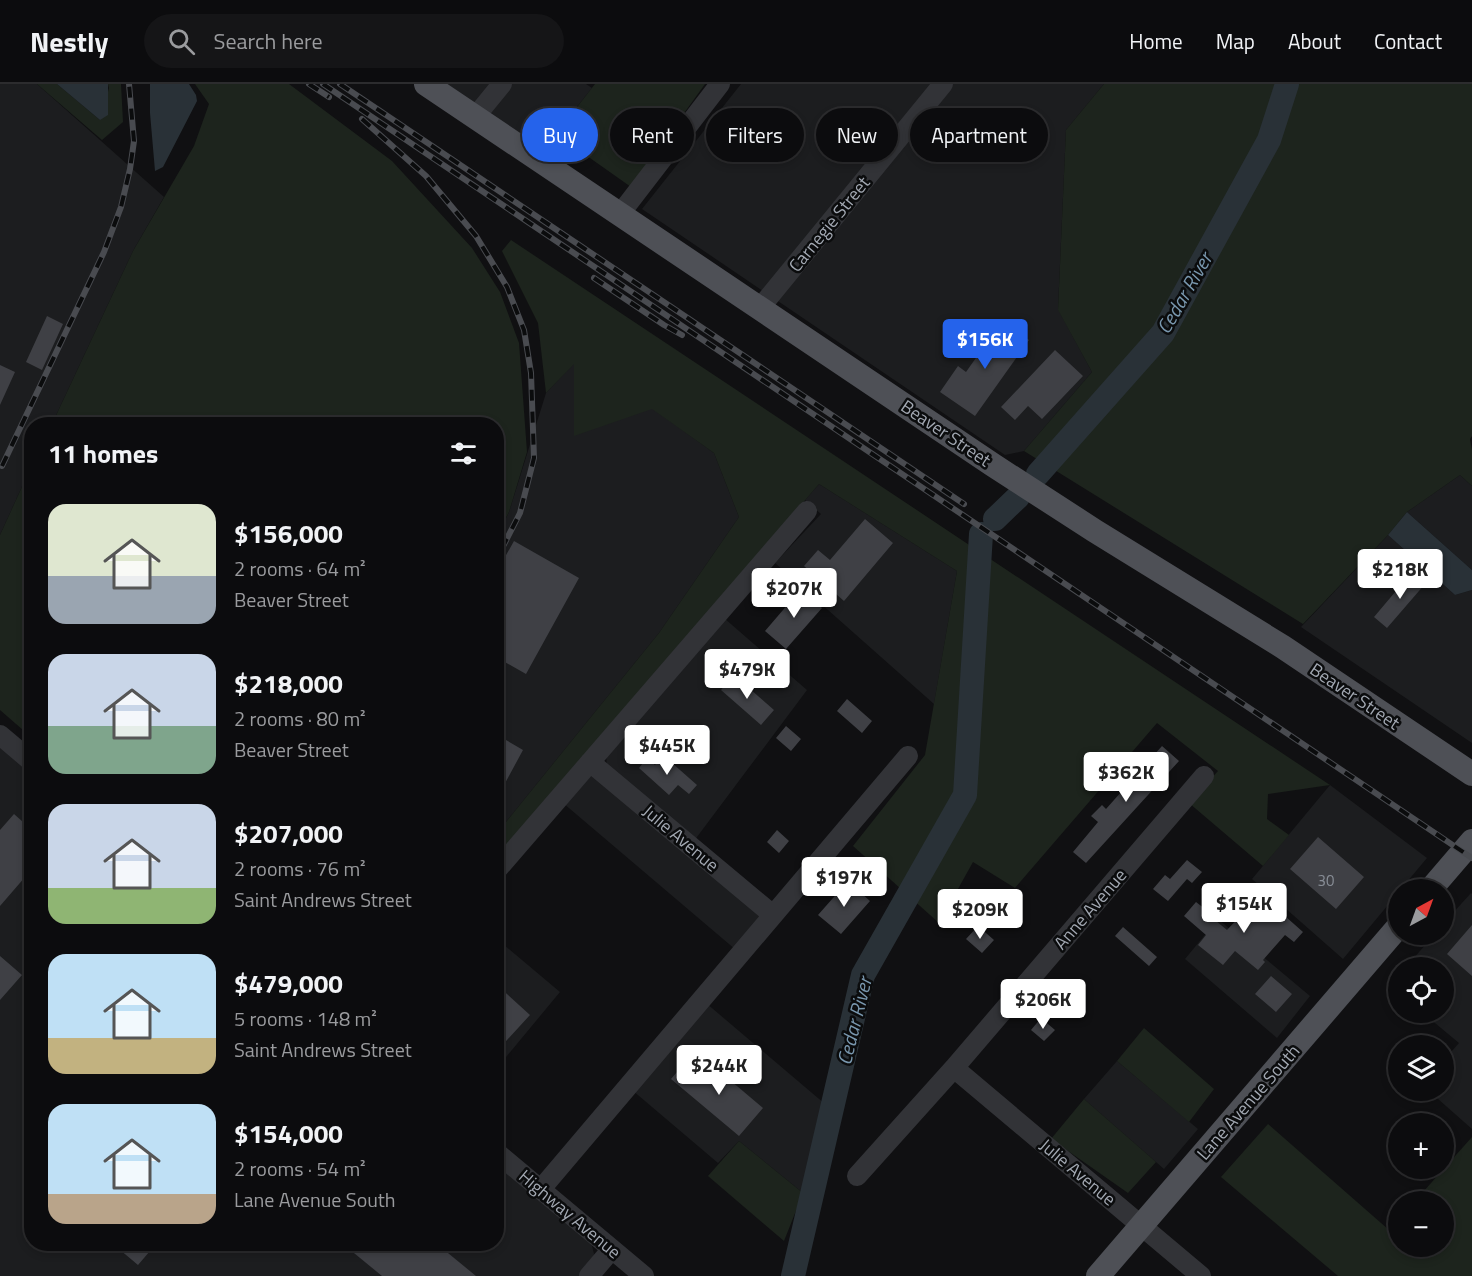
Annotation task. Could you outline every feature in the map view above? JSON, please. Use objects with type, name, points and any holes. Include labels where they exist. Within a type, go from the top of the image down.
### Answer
[{"type":"main road","name":"Beaver Street","points":[[426,84],[993,465],[1283,647],[1472,774]]},
{"type":"main road","points":[[1439,879],[1472,841]]},
{"type":"main road","name":"Lane Avenue South","points":[[1098,1276],[1388,939]]},
{"type":"street","points":[[475,117],[502,84]]},
{"type":"street","points":[[620,214],[720,84]]},
{"type":"street","name":"Carnegie Street","points":[[760,308],[943,84]]},
{"type":"street","points":[[504,863],[807,511]]},
{"type":"street","points":[[0,735],[24,755]]},
{"type":"street","points":[[541,1190],[908,756]]},
{"type":"street","name":"Julie Avenue","points":[[590,762],[773,915]]},
{"type":"street","name":"Anne Avenue","points":[[857,1176],[954,1068],[1204,776]]},
{"type":"street","name":"Julie Avenue","points":[[954,1068],[1201,1276]]},
{"type":"street","name":"Highway Avenue","points":[[504,1159],[644,1276]]},
{"type":"street","points":[[589,1276],[612,1249]]},
{"type":"shaded area","points":[[0,84],[37,84],[164,197],[133,251],[55,417],[24,417],[24,482],[0,535]]},
{"type":"shaded area","points":[[37,84],[57,84],[100,120],[109,88],[108,84],[121,84],[123,122],[102,140]]},
{"type":"shaded area","points":[[57,84],[108,84],[108,115],[100,120]]},
{"type":"shaded area","points":[[150,84],[189,84],[197,101],[163,167],[155,171],[150,113]]},
{"type":"shaded area","points":[[195,84],[289,84],[392,161],[472,248],[500,292],[519,343],[527,452],[504,522],[504,417],[55,417],[133,251],[194,146],[209,104]]},
{"type":"shaded area","points":[[444,84],[496,84],[483,101],[473,104]]},
{"type":"shaded area","points":[[511,84],[586,84],[592,88],[576,108],[522,108],[522,137],[487,113]]},
{"type":"shaded area","points":[[595,84],[705,84],[688,108],[610,108],[610,162],[649,162],[631,187],[596,162],[598,162],[598,108],[576,108]]},
{"type":"shaded area","points":[[741,84],[1104,84],[1066,130],[1058,309],[1092,372],[1024,451],[1005,455],[642,209],[679,162],[694,162],[694,143],[706,128],[706,162],[804,162],[804,108],[722,108]]},
{"type":"shaded area","points":[[1104,84],[1472,84],[1472,436],[1470,439],[1472,486],[1460,475],[1407,512],[1303,624],[1024,451],[1092,372],[1058,310],[1066,130]]},
{"type":"shaded area","points":[[511,240],[1330,785],[1268,794],[1267,819],[1289,835],[1263,866],[1189,803],[1218,771],[1157,723],[1015,888],[973,862],[939,923],[853,846],[925,755],[957,571],[819,484],[504,849],[504,824],[659,633],[739,517],[714,453],[652,409],[574,436],[574,364],[546,393],[538,323],[502,251]]},
{"type":"shaded area","points":[[574,363],[652,408],[714,453],[739,517],[659,633],[504,824],[504,522],[546,393]]},
{"type":"shaded area","points":[[1460,475],[1472,486],[1472,570],[1407,512]]},
{"type":"shaded area","points":[[24,482],[24,731],[0,710],[0,535]]},
{"type":"shaded area","points":[[819,484],[957,571],[934,704],[775,563],[821,514],[805,500]]},
{"type":"shaded area","points":[[1407,512],[1472,570],[1472,590],[1455,595],[1388,535]]},
{"type":"shaded area","points":[[1388,535],[1455,595],[1472,590],[1472,743],[1301,627]]},
{"type":"shaded area","points":[[724,618],[807,690],[694,841],[607,767],[606,754]]},
{"type":"shaded area","points":[[0,744],[24,764],[24,1251],[504,1251],[504,1168],[591,1242],[594,1254],[593,1263],[582,1276],[0,1276]]},
{"type":"shaded area","points":[[592,776],[757,908],[761,920],[736,950],[563,803],[585,778]]},
{"type":"shaded area","points":[[1330,785],[1427,858],[1409,879],[1388,879],[1388,905],[1343,959],[1252,879]]},
{"type":"shaded area","points":[[1471,893],[1472,1129],[1440,1101],[1454,1101],[1454,1049],[1459,1043],[1454,1039],[1454,1035],[1449,1035],[1435,1023],[1454,1023],[1454,957],[1415,957],[1425,945],[1454,945],[1454,912]]},
{"type":"shaded area","points":[[1218,919],[1310,996],[1277,1038],[1185,959]]},
{"type":"shaded area","points":[[504,945],[560,992],[504,1060]]},
{"type":"shaded area","points":[[706,1003],[825,1104],[803,1193],[739,1141],[718,1163],[632,1090]]},
{"type":"shaded area","points":[[1144,1028],[1214,1089],[1189,1122],[1117,1061]]},
{"type":"shaded area","points":[[1117,1061],[1198,1129],[1164,1169],[1084,1099]]},
{"type":"shaded area","points":[[1084,1099],[1156,1162],[1128,1193],[1051,1139]]},
{"type":"shaded area","points":[[1268,1124],[1388,1229],[1388,1257],[1454,1257],[1454,1191],[1424,1191],[1435,1179],[1454,1179],[1454,1157],[1472,1137],[1472,1276],[1338,1276],[1221,1177]]},
{"type":"shaded area","points":[[739,1141],[803,1193],[784,1241],[708,1176]]},
{"type":"building","points":[[47,316],[63,324],[42,370],[26,362]]},
{"type":"building","points":[[1002,321],[1029,340],[975,416],[940,392],[958,366],[966,372]]},
{"type":"building","points":[[1055,350],[1083,376],[1042,419],[1028,406],[1015,420],[1001,407]]},
{"type":"building","points":[[0,365],[15,372],[0,405]]},
{"type":"building","points":[[865,519],[893,543],[844,601],[804,566],[818,550],[830,560]]},
{"type":"building","points":[[514,541],[579,578],[526,674],[504,662],[504,559]]},
{"type":"building","points":[[1412,572],[1425,584],[1387,628],[1374,617]]},
{"type":"building","points":[[801,589],[822,608],[786,649],[765,631]]},
{"type":"building","points":[[734,675],[774,710],[761,725],[721,690]]},
{"type":"building","points":[[847,699],[872,721],[862,733],[837,711]]},
{"type":"building","points":[[786,726],[801,739],[791,751],[776,738]]},
{"type":"building","points":[[506,740],[523,750],[504,785],[504,744]]},
{"type":"building","points":[[1162,746],[1179,761],[1086,863],[1073,852],[1098,822],[1091,816],[1102,805],[1106,809]]},
{"type":"building","points":[[663,755],[697,785],[689,794],[678,785],[669,795],[639,768],[647,758],[655,765]]},
{"type":"building","points":[[14,814],[24,823],[24,878],[0,906],[0,830]]},
{"type":"building","points":[[777,830],[789,841],[779,853],[767,842]]},
{"type":"building","points":[[1318,837],[1364,877],[1336,909],[1290,869]]},
{"type":"building","points":[[1187,860],[1202,872],[1192,883],[1187,879],[1168,901],[1153,889],[1165,875],[1170,879]]},
{"type":"building","points":[[848,881],[870,901],[841,934],[818,915]]},
{"type":"building","points":[[1267,900],[1303,932],[1294,942],[1285,935],[1263,960],[1265,962],[1258,970],[1235,951],[1223,965],[1198,945],[1206,935],[1184,916],[1196,902],[1227,930],[1244,912],[1251,919]]},
{"type":"building","points":[[1472,925],[1472,976],[1454,960],[1454,957],[1447,954]]},
{"type":"building","points":[[978,926],[994,940],[982,953],[966,939]]},
{"type":"building","points":[[1123,927],[1157,957],[1149,966],[1115,936]]},
{"type":"building","points":[[0,956],[22,975],[0,1000]]},
{"type":"building","points":[[1271,976],[1292,994],[1276,1012],[1255,994]]},
{"type":"building","points":[[504,991],[530,1015],[504,1043]]},
{"type":"building","points":[[1041,1018],[1055,1030],[1044,1041],[1031,1030]]},
{"type":"building","points":[[705,1059],[763,1108],[739,1136],[671,1079],[683,1065],[693,1074]]},
{"type":"building","points":[[121,1251],[150,1251],[138,1265]]},
{"type":"building","points":[[352,1251],[446,1251],[476,1276],[382,1276]]},
{"type":"waterway","name":"Cedar River","points":[[1038,474],[1163,333],[1269,140],[1287,84]]},
{"type":"waterway","name":"Cedar River","points":[[995,519],[1018,497]]},
{"type":"waterway","name":"Cedar River","points":[[793,1276],[863,975],[965,795],[981,534]]},
{"type":"railway","points":[[25,417],[104,252],[121,207],[134,141],[129,84]]},
{"type":"railway","points":[[309,84],[329,97]]},
{"type":"railway","points":[[323,84],[1472,858]]},
{"type":"railway","points":[[340,84],[964,504]]},
{"type":"railway","points":[[362,119],[426,176],[476,236],[507,287],[524,330],[531,373],[534,458],[520,513],[504,544]]},
{"type":"railway","points":[[594,278],[682,335]]},
{"type":"railway","points":[[2,466],[24,420]]}]
